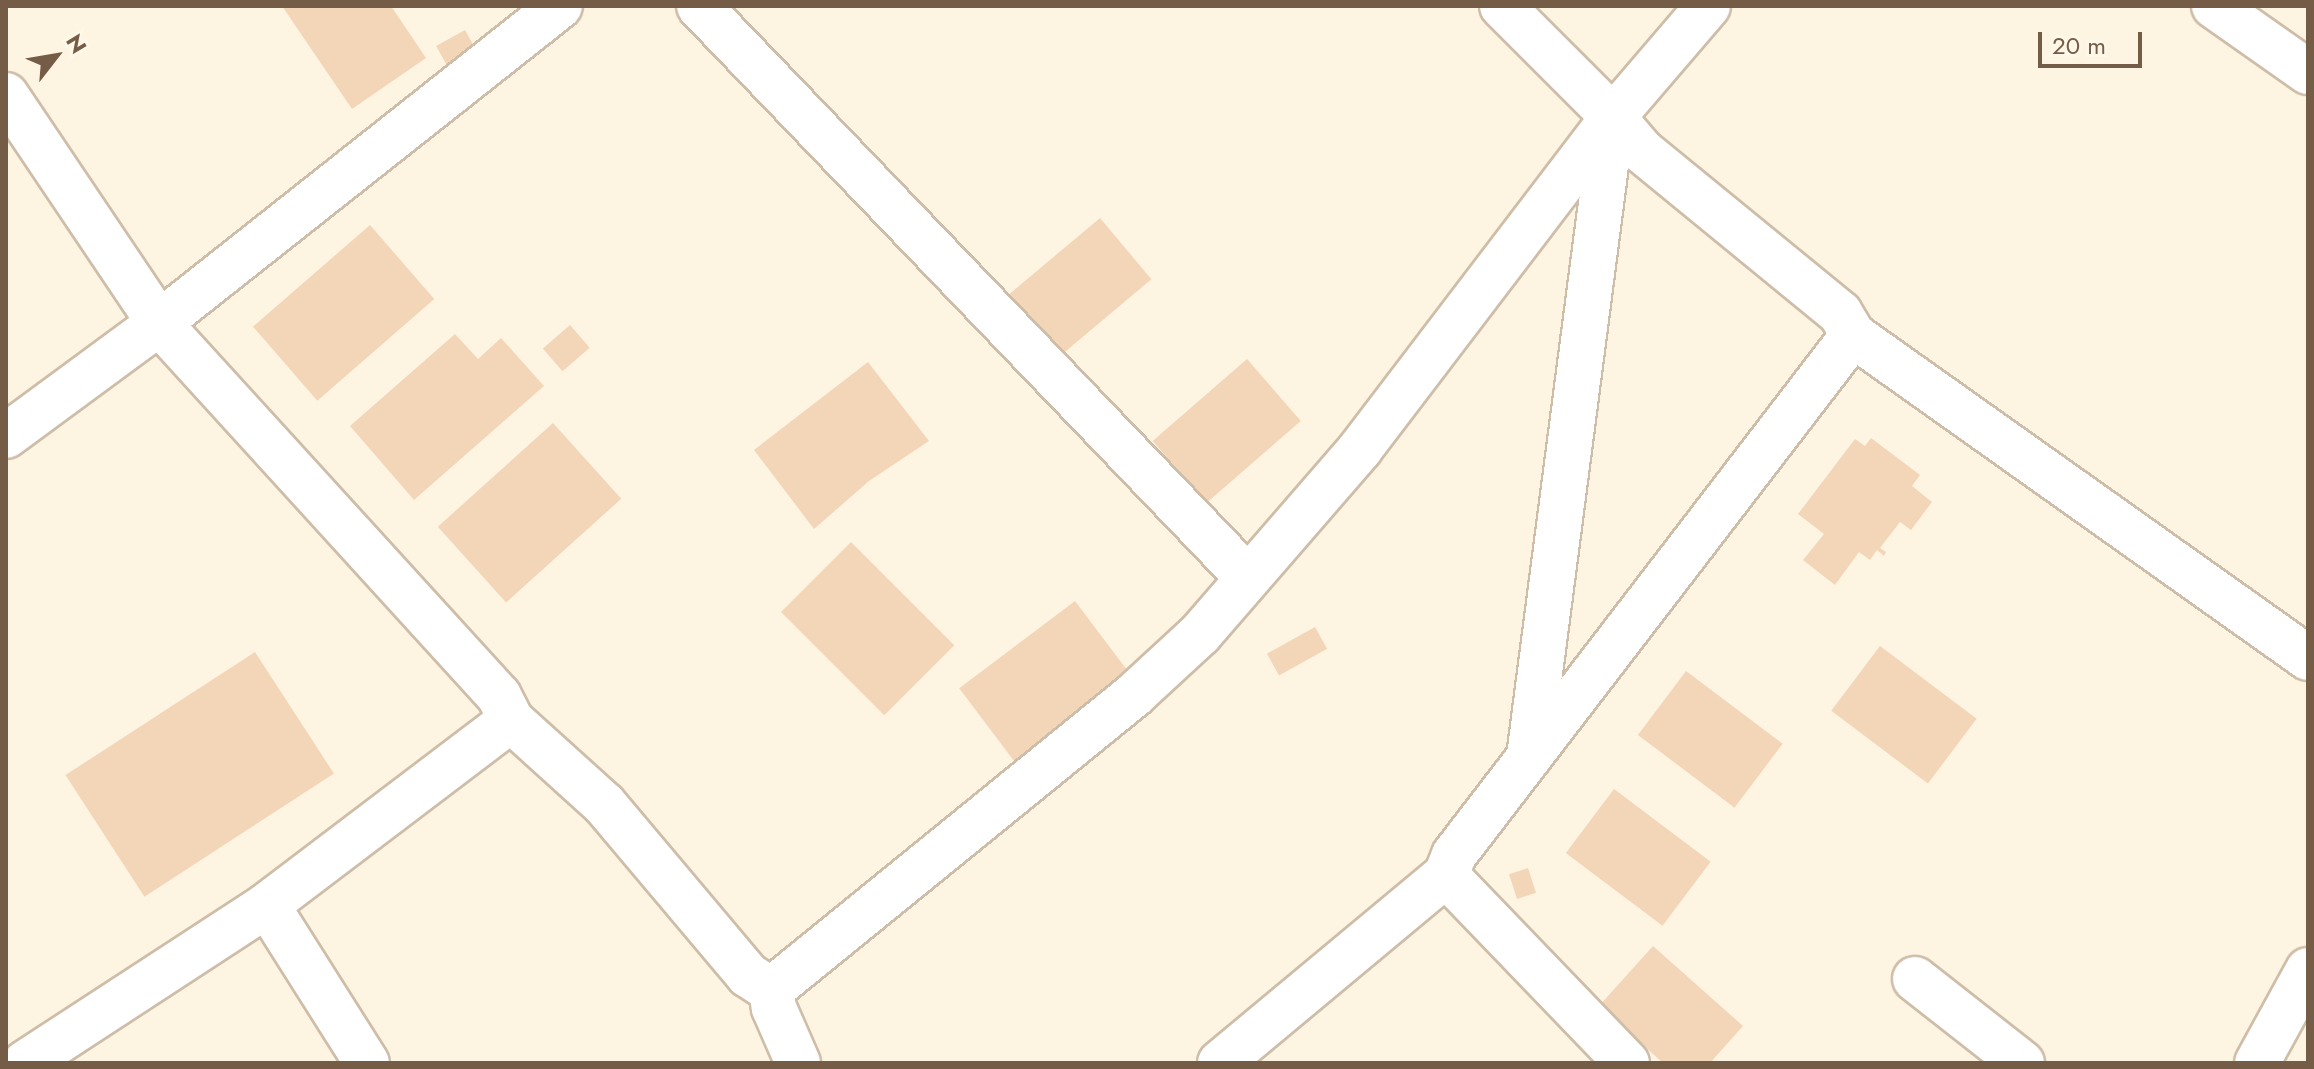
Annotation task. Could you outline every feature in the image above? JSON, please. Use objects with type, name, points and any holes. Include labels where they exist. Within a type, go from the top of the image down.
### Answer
[{"type":"street","points":[[6,436],[159,323],[560,6]]},
{"type":"street","points":[[699,6],[1247,577]]},
{"type":"street","points":[[1502,6],[1613,117],[1642,151],[1840,313],[1853,335],[2308,658]]},
{"type":"street","points":[[771,990],[1135,694],[1200,634],[1360,449],[1613,117],[1708,6]]},
{"type":"street","points":[[2214,6],[2308,72]]},
{"type":"street","points":[[6,95],[159,323],[499,696],[511,720],[604,804],[748,975],[771,990],[774,1008],[798,1063]]},
{"type":"street","points":[[1529,757],[1613,117]]},
{"type":"street","points":[[1220,1063],[1446,875],[1454,855],[1853,335]]},
{"type":"street","points":[[25,1063],[267,905],[511,720]]},
{"type":"street","points":[[1446,875],[1627,1063]]},
{"type":"street","points":[[267,905],[367,1063]]},
{"type":"street","points":[[2257,1063],[2308,970]]},
{"type":"street","points":[[1915,979],[2022,1063]]},
{"type":"building","points":[[282,6],[391,6],[426,58],[352,109]]},
{"type":"building","points":[[465,30],[475,48],[446,64],[436,46]]},
{"type":"building","points":[[1100,218],[1151,279],[1056,359],[1005,298]]},
{"type":"building","points":[[370,225],[434,299],[317,401],[253,327]]},
{"type":"building","points":[[570,325],[590,348],[563,371],[543,349]]},
{"type":"building","points":[[455,334],[478,359],[501,338],[544,386],[414,500],[350,426]]},
{"type":"building","points":[[1247,359],[1301,421],[1206,503],[1153,441]]},
{"type":"building","points":[[868,362],[929,441],[869,481],[814,529],[754,450]]},
{"type":"building","points":[[553,423],[621,499],[506,603],[438,527]]},
{"type":"building","points":[[1871,438],[1920,475],[1912,486],[1932,502],[1911,530],[1900,522],[1880,548],[1886,552],[1884,556],[1877,550],[1870,560],[1859,552],[1835,585],[1803,560],[1824,534],[1798,514],[1855,439],[1865,446]]},
{"type":"building","points":[[851,542],[954,645],[884,715],[781,612]]},
{"type":"building","points":[[1075,601],[1135,680],[1019,767],[959,688]]},
{"type":"building","points":[[1315,627],[1327,649],[1279,676],[1267,654]]},
{"type":"building","points":[[1880,646],[1977,719],[1928,784],[1831,711]]},
{"type":"building","points":[[255,652],[334,774],[144,897],[65,775]]},
{"type":"building","points":[[1686,671],[1783,744],[1734,808],[1638,735]]},
{"type":"building","points":[[1614,789],[1711,862],[1662,926],[1566,853]]},
{"type":"building","points":[[1528,868],[1536,893],[1517,899],[1509,874]]},
{"type":"building","points":[[1653,946],[1743,1026],[1710,1063],[1663,1063],[1599,1006]]}]
